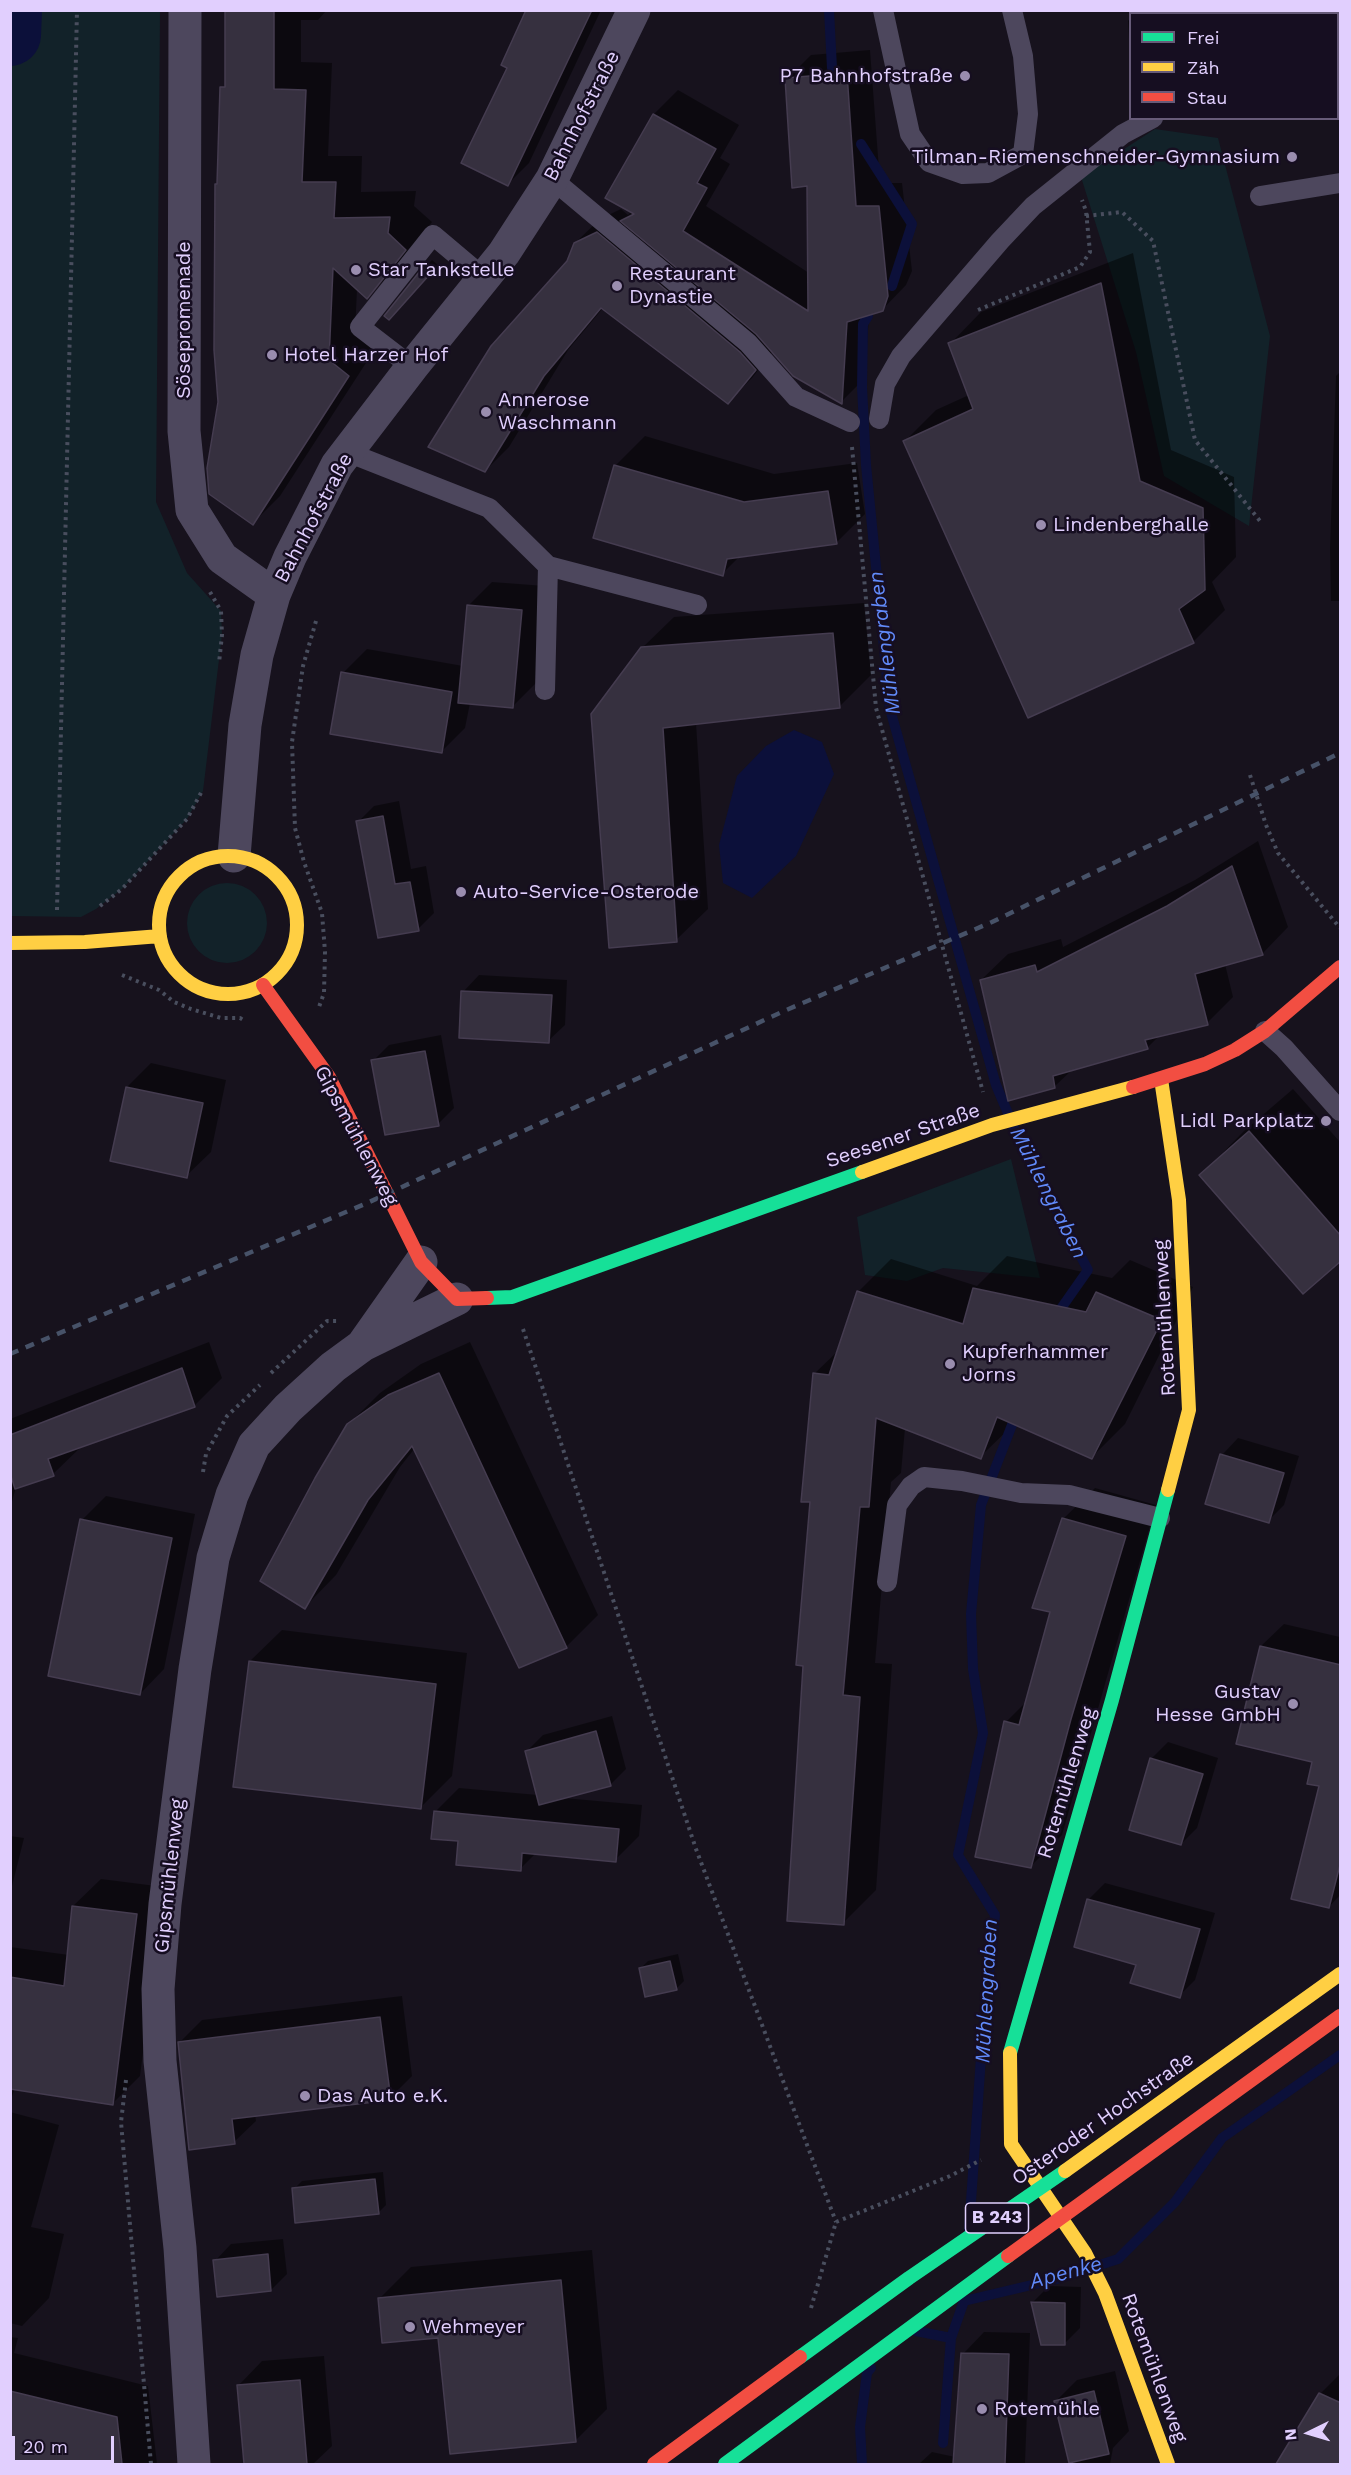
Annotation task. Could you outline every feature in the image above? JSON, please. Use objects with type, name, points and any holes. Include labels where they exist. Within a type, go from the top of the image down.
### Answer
[{"type":"main road","points":[[219,856],[234,856],[251,860],[270,870],[285,885],[294,906],[297,924],[294,945],[285,963],[273,978],[263,985],[244,992],[219,994],[199,988],[177,972],[167,958],[160,936],[159,919],[168,889],[187,869],[201,861],[219,856]]},
{"type":"main road","points":[[10,943],[85,942],[160,936]]},
{"type":"main road","name":"Seesener Straße","points":[[457,1299],[512,1297],[992,1125],[1161,1079],[1225,1055],[1265,1031],[1341,967]]},
{"type":"main road","name":"Gipsmühlenweg","points":[[263,985],[329,1077],[421,1262],[457,1299]]},
{"type":"main road","name":"Rotemühlenweg","points":[[1161,1079],[1179,1200],[1189,1410],[1112,1700],[1009,2055],[1011,2144],[1085,2253],[1105,2293],[1168,2464]]},
{"type":"main road","name":"Osteroder Hochstraße","points":[[654,2464],[909,2278],[1068,2169],[1341,1974]]},
{"type":"main road","name":"B 243","points":[[725,2464],[1126,2169],[1341,2016]]},
{"type":"street","name":"Sösepromenade","points":[[184,10],[184,431],[192,510],[222,558],[274,595]]},
{"type":"street","name":"Bahnhofstraße","points":[[234,856],[245,725],[257,655],[274,595],[290,556],[337,465],[504,253],[552,179],[634,10]]},
{"type":"street","name":"Gipsmühlenweg","points":[[363,1345],[421,1262]]},
{"type":"street","name":"Gipsmühlenweg","points":[[195,2464],[180,2248],[160,2061],[158,1989],[165,1904],[195,1669],[213,1558],[232,1495],[254,1444],[288,1408],[333,1367],[363,1345],[457,1299]]},
{"type":"lane","points":[[883,10],[910,134],[929,162],[963,174],[988,173],[1023,154],[1028,114],[1023,56],[1012,10]]},
{"type":"lane","points":[[879,419],[885,384],[901,356],[1033,206],[1123,134],[1149,120]]},
{"type":"lane","points":[[552,179],[748,343],[796,397],[850,422]]},
{"type":"lane","points":[[1260,196],[1341,183]]},
{"type":"lane","points":[[412,367],[360,327],[433,235],[484,278]]},
{"type":"lane","points":[[347,452],[489,508],[548,566],[697,604]]},
{"type":"lane","points":[[545,690],[548,566]]},
{"type":"lane","points":[[1265,1031],[1284,1047],[1340,1111]]},
{"type":"lane","points":[[887,1582],[897,1505],[911,1486],[924,1477],[1011,1491],[1070,1495],[1160,1518]]},
{"type":"path","points":[[77,10],[57,915],[81,917],[96,909],[122,889],[187,819],[203,791],[204,780]]},
{"type":"path","points":[[975,312],[1080,267],[1090,252],[1086,216],[1078,188],[1071,176]]},
{"type":"path","points":[[1086,216],[1122,212],[1153,240],[1196,440],[1260,521]]},
{"type":"path","points":[[850,422],[876,708],[992,1125]]},
{"type":"path","points":[[218,668],[222,634],[221,611],[208,589],[222,558]]},
{"type":"path","points":[[295,1029],[317,1012],[324,993],[325,952],[322,913],[304,862],[296,828],[292,741],[303,666],[316,621]]},
{"type":"path","points":[[1250,775],[1278,853],[1341,928]]},
{"type":"path","points":[[81,917],[85,942]]},
{"type":"path","points":[[115,973],[133,978],[159,990],[174,1002],[191,1009],[221,1018],[240,1018],[248,1022]]},
{"type":"path","points":[[512,1297],[696,1849],[836,2222],[950,2176]]},
{"type":"shaded area","points":[[10,11],[160,11],[156,502],[187,573],[221,611],[222,635],[203,791],[187,819],[122,889],[96,909],[81,917],[11,916]]},
{"type":"shaded area","points":[[1155,129],[1218,138],[1270,336],[1249,526],[1164,476],[1136,352],[1081,177]]},
{"type":"shaded area","points":[[794,730],[822,742],[834,774],[796,856],[752,898],[723,883],[719,845],[737,776],[766,746]]},
{"type":"shaded area","points":[[227,883],[242,886],[255,895],[264,908],[267,923],[264,938],[255,951],[242,960],[227,963],[212,960],[199,951],[190,938],[187,923],[190,908],[199,895],[212,886]]},
{"type":"shaded area","points":[[1011,1159],[1040,1278],[943,1268],[907,1281],[865,1275],[857,1217]]},
{"type":"building","name":"Hotel Harzer Hof","points":[[225,10],[274,10],[274,89],[306,90],[302,182],[336,182],[334,218],[390,217],[388,233],[406,250],[367,299],[333,268],[329,360],[349,376],[253,525],[209,494],[207,468],[218,402],[214,350],[215,184],[217,184],[220,87],[225,87]]},
{"type":"building","points":[[526,10],[592,10],[508,186],[461,163],[507,68],[501,65]]},
{"type":"building","points":[[847,73],[856,206],[879,206],[888,296],[883,311],[847,322],[842,404],[793,376],[756,334],[620,221],[634,214],[605,198],[653,114],[716,149],[697,183],[707,188],[683,231],[808,311],[807,186],[792,188],[785,78]]},
{"type":"building","points":[[597,232],[740,352],[756,370],[728,404],[601,308],[544,376],[485,472],[428,447],[491,346],[567,261],[574,243]]},
{"type":"building","points":[[424,266],[431,273],[389,320],[384,316]]},
{"type":"building","name":"Lindenberghalle","points":[[1101,283],[1140,481],[1203,508],[1205,590],[1179,609],[1194,643],[1028,718],[903,441],[973,409],[948,343]]},
{"type":"building","points":[[614,465],[744,502],[828,491],[837,544],[727,559],[723,576],[593,538]]},
{"type":"building","points":[[467,605],[522,610],[513,708],[458,703]]},
{"type":"building","points":[[833,633],[840,708],[663,728],[677,942],[609,948],[591,714],[641,647]]},
{"type":"building","points":[[341,672],[452,692],[442,753],[330,734]]},
{"type":"building","points":[[383,816],[395,884],[410,882],[419,931],[378,938],[356,821]]},
{"type":"building","points":[[1232,866],[1263,955],[1195,974],[1208,1025],[1145,1040],[1148,1049],[1053,1076],[1055,1088],[1008,1101],[980,980],[1035,965],[1037,972],[1167,906]]},
{"type":"building","points":[[461,991],[552,995],[549,1043],[459,1038]]},
{"type":"building","points":[[425,1051],[439,1126],[385,1135],[371,1060]]},
{"type":"building","points":[[126,1087],[203,1103],[187,1178],[110,1161]]},
{"type":"building","points":[[1249,1131],[1341,1236],[1341,1261],[1303,1294],[1199,1175]]},
{"type":"building","points":[[973,1288],[1086,1312],[1096,1292],[1162,1320],[1092,1459],[997,1417],[981,1459],[876,1418],[869,1507],[860,1507],[843,1695],[860,1697],[844,1925],[787,1921],[803,1666],[796,1665],[810,1502],[801,1502],[813,1373],[829,1375],[857,1291],[963,1324]]},
{"type":"building","points":[[182,1368],[195,1407],[48,1459],[54,1476],[15,1489],[10,1473],[10,1435]]},
{"type":"building","points":[[439,1373],[567,1648],[519,1668],[412,1446],[368,1500],[305,1609],[260,1581],[315,1478],[347,1424],[388,1395]]},
{"type":"building","points":[[1220,1454],[1284,1473],[1269,1523],[1205,1504]]},
{"type":"building","points":[[1062,1518],[1126,1536],[1071,1719],[1031,1868],[975,1857],[1004,1721],[1019,1725],[1050,1612],[1032,1608]]},
{"type":"building","points":[[80,1519],[172,1538],[140,1695],[48,1676]]},
{"type":"building","name":"Gustav Hesse GmbH","points":[[1260,1646],[1341,1665],[1341,1861],[1329,1908],[1291,1899],[1319,1786],[1307,1784],[1312,1762],[1236,1744]]},
{"type":"building","points":[[249,1661],[436,1684],[421,1809],[233,1787]]},
{"type":"building","points":[[596,1731],[611,1786],[539,1805],[525,1751]]},
{"type":"building","points":[[1150,1758],[1203,1774],[1181,1845],[1129,1830]]},
{"type":"building","points":[[434,1811],[619,1829],[616,1862],[522,1853],[521,1871],[456,1865],[458,1841],[431,1839]]},
{"type":"building","points":[[1087,1899],[1200,1929],[1180,1998],[1130,1983],[1136,1965],[1074,1947]]},
{"type":"building","points":[[72,1906],[137,1914],[113,2105],[10,2089],[10,1977],[64,1986]]},
{"type":"building","points":[[670,1961],[677,1990],[645,1997],[639,1968]]},
{"type":"building","points":[[380,2017],[391,2100],[232,2119],[235,2144],[189,2150],[178,2042]]},
{"type":"building","points":[[375,2179],[379,2214],[295,2223],[292,2188]]},
{"type":"building","points":[[268,2254],[271,2291],[217,2297],[213,2260]]},
{"type":"building","points":[[561,2280],[576,2442],[450,2454],[438,2338],[382,2343],[378,2298]]},
{"type":"building","points":[[1031,2302],[1065,2303],[1065,2345],[1041,2345]]},
{"type":"building","name":"Rotemühle","points":[[961,2353],[1009,2354],[1005,2464],[953,2464]]},
{"type":"building","points":[[300,2380],[307,2464],[244,2464],[237,2385]]},
{"type":"building","points":[[10,2391],[117,2417],[122,2464],[10,2464]]},
{"type":"building","points":[[1094,2391],[1109,2454],[1069,2463],[1054,2401]]},
{"type":"building","points":[[1319,2393],[1341,2403],[1341,2464],[1276,2464]]},
{"type":"waterway","points":[[10,35],[11,10]]},
{"type":"waterway","name":"Mühlengraben","points":[[829,10],[832,68]]},
{"type":"waterway","name":"Mühlengraben","points":[[861,144],[912,224],[892,286]]},
{"type":"waterway","name":"Mühlengraben","points":[[868,316],[863,324],[862,387],[866,465],[890,709],[996,1085],[1018,1137],[1088,1270],[1055,1317]]},
{"type":"waterway","name":"Mühlengraben","points":[[969,2230],[982,2043],[995,1915],[958,1855],[983,1733],[973,1669],[971,1614],[981,1505],[1017,1412]]},
{"type":"waterway","name":"Apenke","points":[[943,2443],[951,2338],[964,2301],[1057,2279],[1118,2259],[1175,2202],[1222,2138],[1340,2055]]},
{"type":"waterway","name":"Mühlengraben","points":[[916,2331],[951,2338]]},
{"type":"waterway","name":"Mühlengraben","points":[[862,2464],[860,2427],[867,2373],[871,2368]]},
{"type":"railway","points":[[10,1354],[365,1204],[784,1011],[992,922],[1340,753]]},
{"type":"traffic: fast","points":[[487,1298],[512,1297],[862,1172]]},
{"type":"traffic: fast","points":[[1010,2053],[1112,1700],[1168,1490]]},
{"type":"traffic: fast","points":[[800,2357],[909,2278],[1065,2171]]},
{"type":"traffic: fast","points":[[725,2464],[1008,2256]]},
{"type":"traffic: slow","points":[[228,856],[254,861],[277,876],[292,899],[297,925],[292,951],[277,974],[254,989],[228,994],[202,989],[179,974],[164,951],[159,925],[164,899],[179,876],[202,861],[228,856]]},
{"type":"traffic: slow","points":[[10,943],[85,942],[160,936]]},
{"type":"traffic: slow","points":[[1161,1079],[1179,1200],[1189,1410],[1168,1490]]},
{"type":"traffic: slow","points":[[862,1172],[992,1125],[1133,1087]]},
{"type":"traffic: slow","points":[[1065,2171],[1340,1974]]},
{"type":"traffic: slow","points":[[1010,2053],[1011,2144],[1085,2253],[1105,2293],[1168,2464]]},
{"type":"traffic: jam","points":[[1133,1087],[1205,1064],[1235,1050],[1265,1031],[1340,967]]},
{"type":"traffic: jam","points":[[263,985],[329,1077],[421,1262],[457,1299],[487,1298]]},
{"type":"traffic: jam","points":[[1008,2256],[1340,2016]]},
{"type":"traffic: jam","points":[[654,2464],[800,2357]]},
{"type":"place","name":"P7 Bahnhofstraße","points":[[965,76]]},
{"type":"place","name":"Tilman-Riemenschneider-Gymnasium","points":[[1292,157]]},
{"type":"place","name":"Star Tankstelle","points":[[356,270]]},
{"type":"place","name":"Restaurant Dynastie","points":[[617,286]]},
{"type":"place","name":"Hotel Harzer Hof","points":[[272,355]]},
{"type":"place","name":"Annerose Waschmann","points":[[486,412]]},
{"type":"place","name":"Lindenberghalle","points":[[1041,525]]},
{"type":"place","name":"Auto-Service-Osterode","points":[[461,892]]},
{"type":"place","name":"Lidl Parkplatz","points":[[1326,1121]]},
{"type":"place","name":"Kupferhammer Jorns","points":[[950,1364]]},
{"type":"place","name":"Gustav Hesse GmbH","points":[[1293,1704]]},
{"type":"place","name":"Das Auto e.K.","points":[[305,2096]]},
{"type":"place","name":"Wehmeyer","points":[[410,2327]]},
{"type":"place","name":"Rotemühle","points":[[982,2409]]}]
